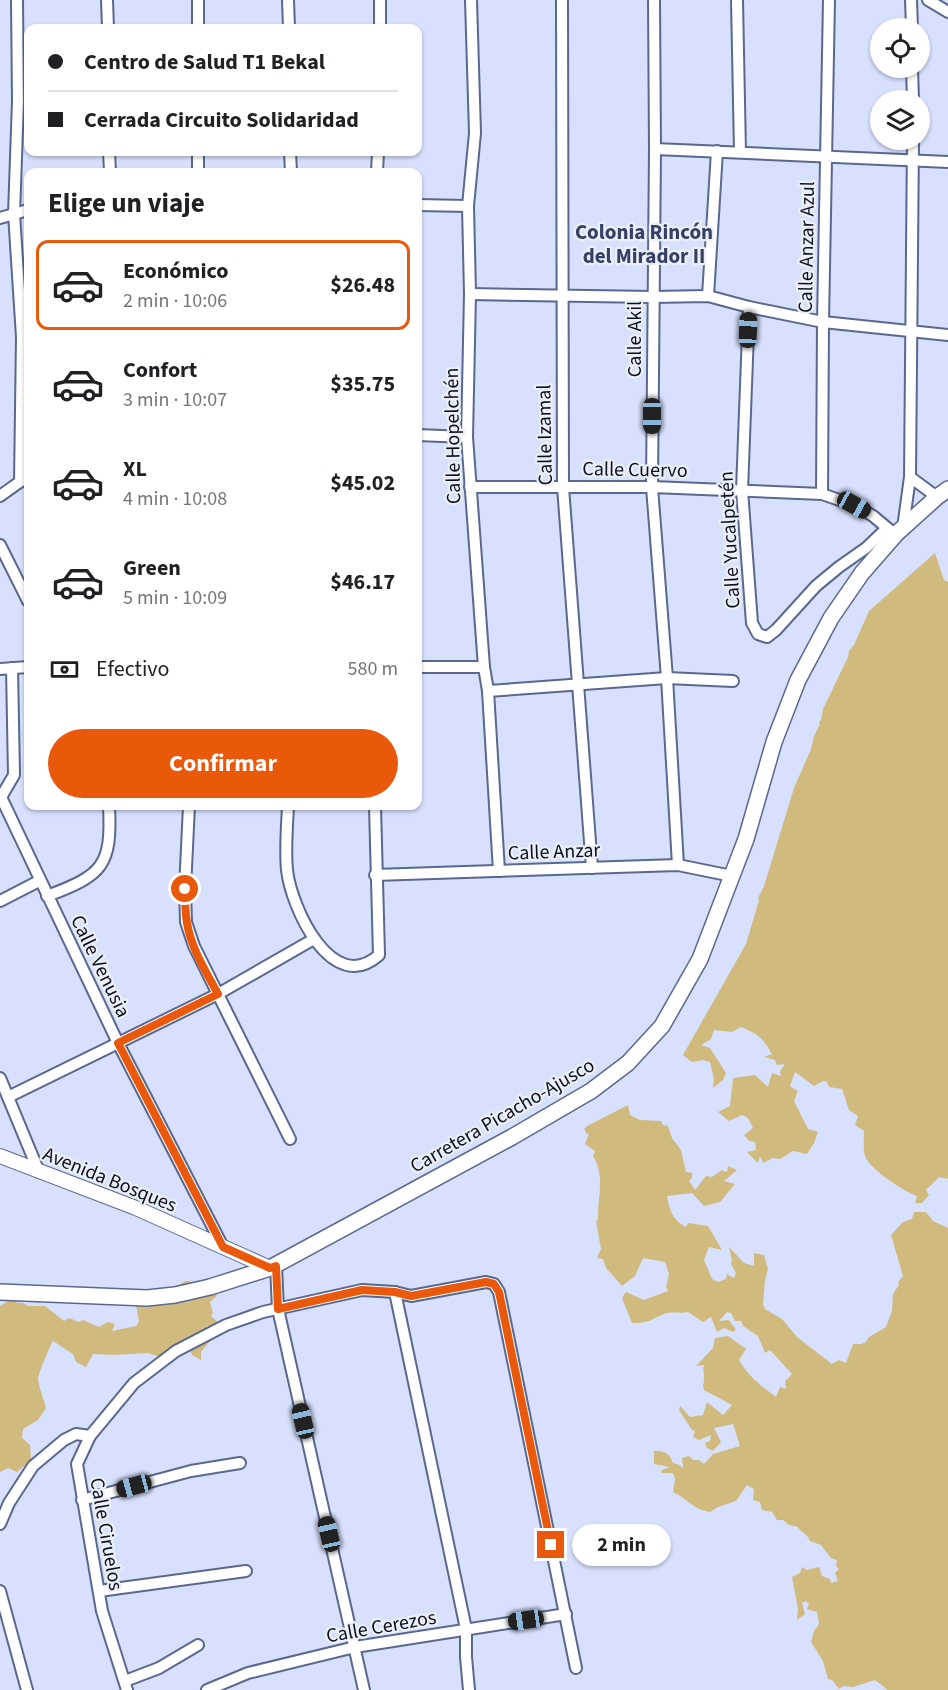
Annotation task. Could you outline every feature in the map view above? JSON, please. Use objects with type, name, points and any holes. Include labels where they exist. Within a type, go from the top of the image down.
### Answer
[{"type":"main road","name":"Carretera Picacho-Ajusco","points":[[0,1292],[147,1298],[176,1295],[210,1287],[273,1267],[512,1137],[591,1091],[628,1063],[662,1026],[699,958],[732,876],[774,742],[798,680],[831,618],[895,530],[942,493]]},
{"type":"street","points":[[0,496],[24,479],[22,337],[14,214],[18,101],[17,0]]},
{"type":"street","points":[[107,0],[108,24]]},
{"type":"street","points":[[198,0],[198,24]]},
{"type":"street","points":[[288,0],[289,24]]},
{"type":"street","points":[[380,0],[380,24]]},
{"type":"street","name":"Calle Hopelchén","points":[[471,0],[475,133],[468,206],[470,294],[467,437],[484,667],[488,691],[499,871]]},
{"type":"street","name":"Calle Izamal","points":[[562,0],[563,487],[592,868]]},
{"type":"street","name":"Calle Akil","points":[[654,0],[655,149],[651,487],[667,678],[678,865]]},
{"type":"street","points":[[737,0],[740,152]]},
{"type":"street","name":"Calle Anzar Azul","points":[[822,494],[829,0]]},
{"type":"street","points":[[912,0],[912,18]]},
{"type":"street","points":[[928,0],[948,12]]},
{"type":"street","points":[[655,149],[948,162]]},
{"type":"street","points":[[895,530],[910,477],[913,150]]},
{"type":"street","points":[[708,296],[717,151]]},
{"type":"street","points":[[422,205],[468,206]]},
{"type":"street","points":[[0,218],[24,211]]},
{"type":"street","points":[[470,294],[708,296],[749,308],[823,322],[948,336]]},
{"type":"street","name":"Calle Yucalpetén","points":[[749,308],[742,490],[752,623],[758,634],[767,637],[816,586],[839,567],[895,530]]},
{"type":"street","points":[[422,435],[467,437]]},
{"type":"street","points":[[910,477],[942,493]]},
{"type":"street","name":"Calle Cuervo","points":[[470,487],[651,487],[822,494],[854,505],[895,530]]},
{"type":"street","points":[[0,545],[24,593]]},
{"type":"street","points":[[0,669],[24,667]]},
{"type":"street","points":[[422,667],[484,667]]},
{"type":"street","points":[[0,797],[14,775],[12,668]]},
{"type":"street","points":[[488,691],[667,678],[733,681]]},
{"type":"street","name":"Calle Venusia","points":[[0,797],[118,1043],[223,1247]]},
{"type":"street","points":[[47,896],[73,886],[99,869],[107,855],[111,837],[109,810]]},
{"type":"street","points":[[189,810],[185,889],[186,922],[194,946],[290,1139]]},
{"type":"street","points":[[288,810],[287,871],[294,899],[314,939],[328,956],[346,965],[356,966],[370,963],[379,955],[375,810]]},
{"type":"street","name":"Calle Anzar","points":[[375,875],[678,865],[732,876]]},
{"type":"street","points":[[0,901],[39,881]]},
{"type":"street","points":[[8,1097],[218,994],[314,939]]},
{"type":"street","points":[[0,1078],[39,1172]]},
{"type":"street","name":"Avenida Bosques","points":[[0,1156],[136,1208],[273,1267]]},
{"type":"street","points":[[273,1267],[278,1309],[364,1690]]},
{"type":"street","name":"Calle Ciruelos","points":[[126,1685],[102,1611],[82,1500],[77,1464],[90,1436],[134,1383],[176,1350],[226,1325],[278,1309],[362,1290],[395,1292],[411,1296],[486,1282],[494,1284],[499,1292],[566,1614]]},
{"type":"street","points":[[395,1292],[466,1629],[469,1690]]},
{"type":"street","points":[[0,1524],[9,1503],[33,1466],[64,1440],[76,1434],[90,1436]]},
{"type":"street","points":[[82,1500],[191,1472],[240,1463]]},
{"type":"street","points":[[99,1591],[246,1571]]},
{"type":"street","points":[[0,1590],[27,1690]]},
{"type":"street","points":[[566,1614],[576,1668]]},
{"type":"street","name":"Calle Cerezos","points":[[207,1690],[248,1673],[355,1647],[566,1614]]},
{"type":"street","points":[[126,1685],[198,1645]]},
{"type":"shaded area","points":[[935,553],[944,580],[948,582],[948,1179],[939,1177],[926,1190],[929,1195],[922,1203],[915,1203],[917,1196],[888,1179],[868,1161],[864,1153],[864,1131],[855,1125],[858,1116],[849,1110],[842,1089],[829,1087],[827,1082],[823,1081],[814,1086],[795,1072],[790,1086],[798,1091],[794,1101],[808,1129],[818,1132],[814,1143],[807,1154],[793,1151],[780,1159],[773,1158],[763,1163],[760,1156],[758,1163],[747,1152],[756,1150],[755,1142],[749,1141],[744,1135],[753,1128],[748,1118],[742,1115],[729,1121],[718,1112],[730,1106],[733,1078],[755,1075],[768,1087],[772,1073],[781,1076],[780,1071],[785,1064],[777,1065],[775,1060],[764,1057],[772,1054],[756,1034],[741,1027],[732,1032],[714,1030],[711,1039],[701,1045],[710,1048],[726,1073],[723,1080],[713,1088],[714,1079],[710,1062],[703,1060],[692,1062],[683,1055],[746,944],[758,898],[764,886],[794,788],[811,749],[823,709],[869,611]]},
{"type":"shaded area","points":[[628,1105],[630,1115],[640,1120],[661,1121],[663,1125],[668,1126],[672,1138],[681,1150],[686,1172],[692,1173],[689,1181],[695,1190],[706,1176],[712,1177],[722,1170],[727,1172],[728,1166],[737,1170],[724,1181],[735,1184],[720,1202],[704,1206],[692,1193],[667,1196],[672,1214],[686,1227],[688,1223],[708,1226],[722,1250],[709,1247],[704,1260],[712,1279],[718,1282],[726,1279],[727,1274],[734,1278],[736,1273],[731,1264],[729,1247],[744,1263],[754,1266],[754,1253],[764,1255],[768,1269],[763,1305],[765,1309],[782,1319],[797,1337],[832,1364],[839,1360],[846,1363],[853,1344],[866,1342],[869,1337],[886,1327],[892,1311],[893,1294],[903,1276],[891,1235],[903,1222],[912,1219],[914,1212],[926,1212],[933,1221],[948,1228],[948,1690],[888,1690],[875,1680],[853,1687],[843,1686],[839,1689],[832,1680],[828,1679],[823,1661],[811,1642],[819,1624],[817,1612],[807,1609],[809,1604],[806,1601],[802,1603],[805,1614],[797,1620],[798,1609],[792,1577],[800,1573],[802,1567],[807,1570],[819,1567],[822,1576],[830,1579],[831,1583],[838,1581],[835,1573],[839,1569],[836,1566],[837,1560],[831,1558],[821,1545],[810,1541],[798,1527],[789,1525],[783,1520],[777,1520],[772,1512],[762,1510],[760,1502],[753,1500],[754,1489],[747,1485],[736,1501],[710,1512],[704,1511],[673,1492],[675,1479],[673,1473],[661,1473],[662,1470],[670,1467],[654,1464],[654,1451],[666,1453],[673,1463],[680,1465],[682,1469],[682,1458],[689,1456],[704,1464],[713,1454],[740,1446],[733,1424],[714,1428],[721,1442],[713,1451],[707,1448],[705,1443],[710,1441],[711,1435],[699,1440],[693,1437],[695,1431],[679,1410],[680,1406],[690,1417],[703,1415],[707,1402],[723,1415],[732,1405],[704,1390],[704,1365],[696,1366],[713,1348],[715,1338],[728,1336],[746,1349],[739,1360],[755,1380],[776,1397],[780,1387],[786,1389],[785,1381],[792,1374],[770,1350],[765,1353],[758,1336],[743,1326],[741,1321],[735,1321],[731,1313],[727,1312],[719,1321],[729,1320],[736,1330],[733,1332],[724,1328],[717,1332],[711,1317],[703,1322],[688,1312],[667,1313],[646,1322],[632,1323],[622,1298],[626,1292],[644,1300],[668,1291],[666,1287],[669,1274],[665,1262],[643,1258],[635,1276],[622,1286],[606,1268],[603,1259],[597,1258],[601,1249],[596,1221],[598,1220],[600,1180],[593,1156],[595,1151],[585,1144],[589,1134],[584,1129]]},
{"type":"shaded area","points":[[190,1281],[193,1286],[214,1286],[217,1296],[210,1302],[213,1313],[211,1316],[218,1322],[210,1327],[208,1325],[206,1329],[207,1334],[203,1341],[211,1340],[201,1352],[201,1360],[192,1355],[190,1350],[163,1358],[148,1353],[93,1354],[86,1367],[76,1362],[73,1354],[53,1341],[38,1379],[46,1408],[38,1420],[23,1429],[22,1438],[30,1445],[31,1460],[17,1472],[8,1468],[0,1472],[0,1306],[15,1297],[17,1303],[28,1306],[45,1306],[64,1321],[69,1318],[79,1322],[83,1320],[99,1327],[108,1322],[115,1324],[112,1331],[136,1326],[139,1322],[136,1305],[140,1294],[179,1285]]},
{"type":"district","name":"Colonia Rincón del Mirador II","points":[[644,244]]},
{"type":"route","points":[[185,889],[186,922],[194,946],[218,994],[118,1043],[223,1247],[270,1268],[276,1266],[278,1309],[362,1290],[395,1292],[411,1296],[486,1282],[494,1284],[499,1292],[551,1545]]}]
